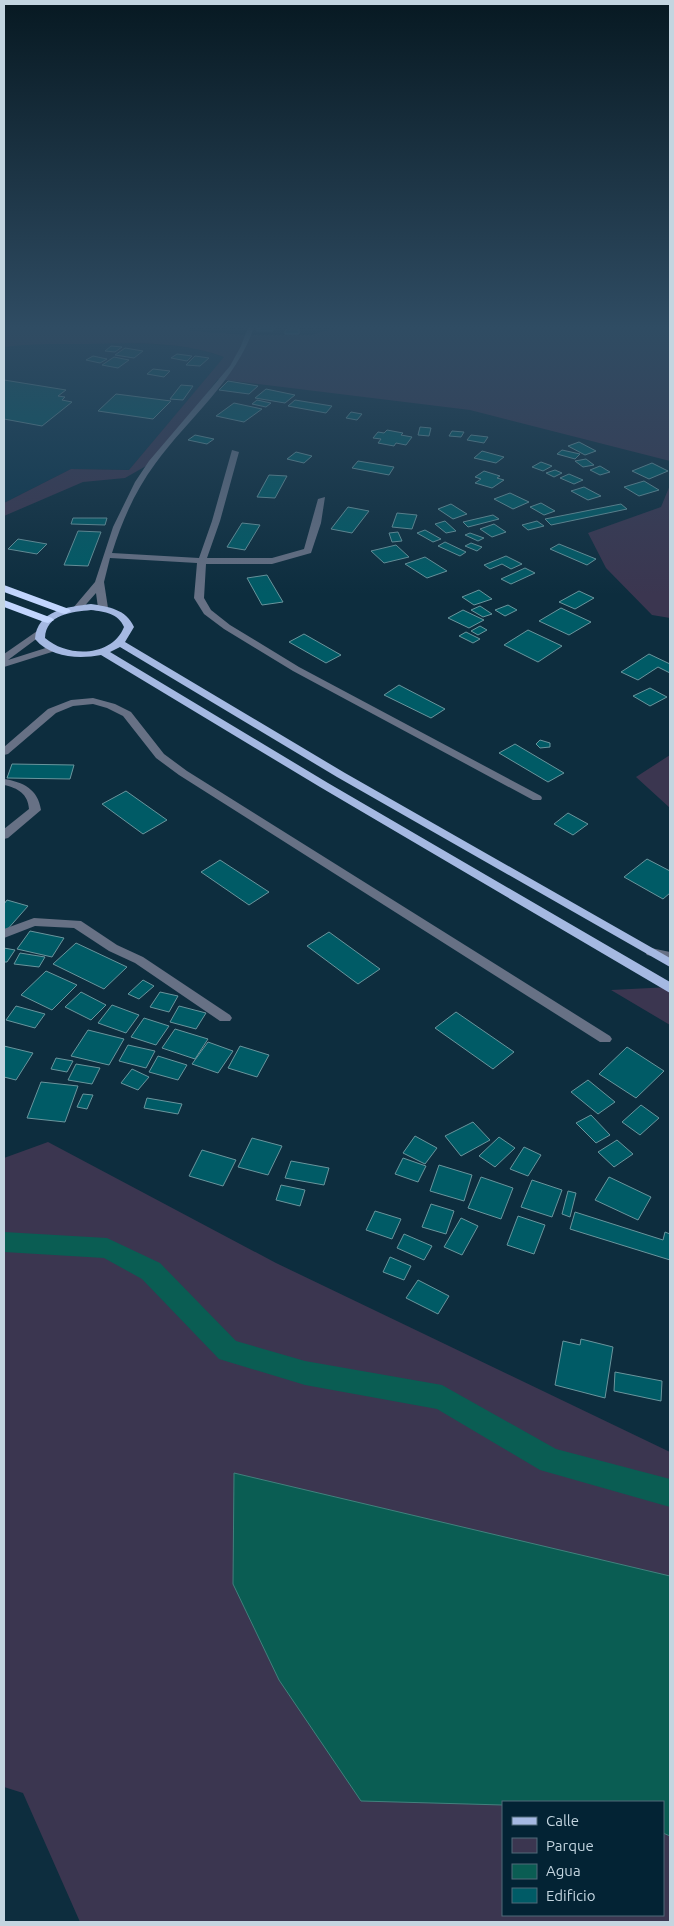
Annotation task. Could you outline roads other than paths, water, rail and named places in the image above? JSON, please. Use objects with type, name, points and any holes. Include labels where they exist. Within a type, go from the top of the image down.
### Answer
[{"type":"highway","points":[[4,588],[65,611]]},
{"type":"highway","points":[[4,602],[48,620]]},
{"type":"main road","points":[[78,608],[103,608],[119,614],[128,622],[128,633],[120,643],[102,651],[81,654],[52,649],[40,639],[42,626],[48,620],[65,611],[78,608]]},
{"type":"main road","points":[[120,643],[340,775],[670,963]]},
{"type":"main road","points":[[102,651],[324,785],[670,988]]},
{"type":"street","points":[[103,608],[100,581],[107,555],[128,501],[140,480],[169,440],[192,415]]},
{"type":"street","points":[[235,452],[216,521],[202,561],[198,598],[207,612],[227,627],[296,669],[537,798]]},
{"type":"street","points":[[107,555],[202,561],[272,561],[308,551],[322,499]]},
{"type":"street","points":[[78,608],[100,581]]},
{"type":"street","points":[[4,658],[40,632]]},
{"type":"street","points":[[4,664],[52,649]]},
{"type":"street","points":[[4,752],[52,711],[71,703],[93,702],[111,706],[127,714],[160,756],[183,773],[606,1039]]},
{"type":"street","points":[[4,782],[28,790],[35,800],[35,810],[4,835]]},
{"type":"street","points":[[4,934],[34,922],[77,924],[113,948],[140,960],[225,1018]]},
{"type":"street","points":[[651,952],[670,956]]},
{"type":"water","points":[[234,1473],[670,1576],[670,1836],[664,1833],[664,1801],[502,1801],[502,1805],[361,1801],[279,1680],[233,1584]]},
{"type":"waterway","points":[[4,1242],[107,1248],[151,1271],[228,1351],[305,1373],[442,1397],[550,1461],[670,1493]]}]
